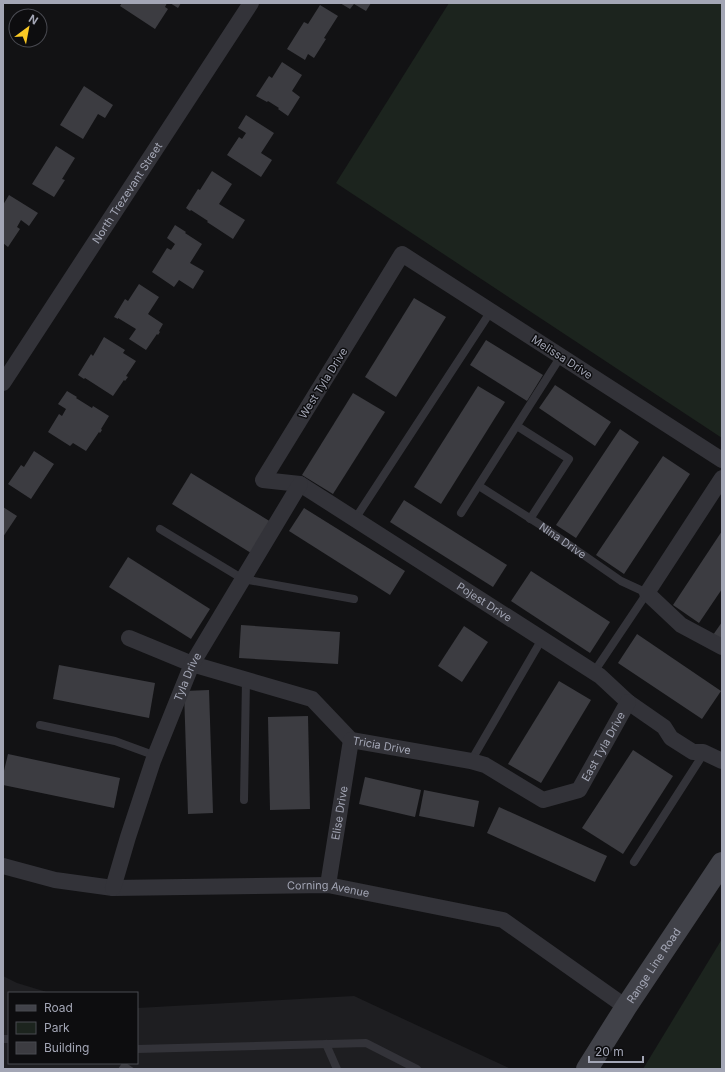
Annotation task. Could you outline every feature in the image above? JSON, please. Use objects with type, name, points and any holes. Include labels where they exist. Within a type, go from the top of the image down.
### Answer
[{"type":"main road","name":"Range Line Road","points":[[587,1069],[626,1007],[722,862]]},
{"type":"street","name":"North Trezevant Street","points":[[3,383],[251,3]]},
{"type":"street","name":"Melissa Drive","points":[[402,254],[722,460]]},
{"type":"street","name":"West Tyla Drive","points":[[300,484],[263,480],[402,254]]},
{"type":"street","points":[[647,593],[722,478]]},
{"type":"street","name":"Pojest Drive","points":[[300,484],[600,676],[628,702],[664,727],[671,738],[680,744],[693,752],[704,752],[722,761]]},
{"type":"street","name":"Tyla Drive","points":[[113,888],[153,761],[192,664],[300,484]]},
{"type":"street","name":"Nina Drive","points":[[647,593],[681,625],[722,647]]},
{"type":"street","name":"Tricia Drive","points":[[129,638],[192,664],[312,699],[351,740],[471,761],[485,765],[543,800],[579,790]]},
{"type":"street","name":"East Tyla Drive","points":[[579,790],[628,702]]},
{"type":"street","name":"Elise Drive","points":[[328,885],[351,740]]},
{"type":"street","name":"Corning Avenue","points":[[3,866],[55,880],[113,888],[328,885],[503,920],[626,1007]]},
{"type":"lane","points":[[355,519],[491,311]]},
{"type":"lane","points":[[462,513],[561,356]]},
{"type":"lane","points":[[517,426],[569,459],[530,519]]},
{"type":"lane","name":"Nina Drive","points":[[479,486],[621,581],[647,593]]},
{"type":"lane","points":[[160,529],[243,579],[354,600]]},
{"type":"lane","points":[[594,672],[647,593]]},
{"type":"lane","points":[[471,761],[542,639]]},
{"type":"lane","points":[[244,800],[246,679]]},
{"type":"lane","points":[[40,725],[115,741],[156,756]]},
{"type":"lane","points":[[634,862],[704,752]]},
{"type":"lane","points":[[138,1049],[366,1042],[417,1069]]},
{"type":"lane","points":[[326,1044],[337,1069]]},
{"type":"shaded area","points":[[3,976],[17,983],[47,992],[8,992],[8,1064],[138,1064],[138,1008],[354,996],[511,1069],[3,1069]]},
{"type":"green space","points":[[449,3],[722,3],[722,438],[336,183]]},
{"type":"green space","points":[[722,939],[722,1069],[643,1069]]},
{"type":"building","points":[[122,3],[167,3],[165,7],[168,9],[155,29],[120,6]]},
{"type":"building","points":[[170,3],[181,3],[178,8]]},
{"type":"building","points":[[340,3],[371,3],[366,11],[354,4],[350,9]]},
{"type":"building","points":[[320,5],[338,16],[324,38],[326,39],[314,58],[308,54],[305,60],[287,49],[304,22],[308,24]]},
{"type":"building","points":[[282,62],[302,75],[292,91],[300,97],[288,116],[268,101],[267,102],[256,96],[269,76],[272,78]]},
{"type":"building","points":[[84,86],[113,105],[105,118],[98,114],[83,139],[60,125]]},
{"type":"building","points":[[246,115],[274,133],[261,153],[272,160],[261,177],[227,155],[239,137],[242,139],[246,133],[238,128]]},
{"type":"building","points":[[56,146],[75,158],[62,179],[65,180],[54,197],[32,184]]},
{"type":"building","points":[[212,171],[232,184],[219,204],[245,220],[233,239],[207,222],[208,221],[186,208]]},
{"type":"building","points":[[9,195],[38,213],[29,226],[21,220],[17,227],[20,229],[8,247],[3,243],[3,205]]},
{"type":"building","points":[[175,225],[202,244],[190,263],[204,271],[193,289],[179,280],[174,287],[152,272],[167,248],[171,250],[175,244],[167,238]]},
{"type":"building","points":[[139,284],[159,297],[148,314],[163,324],[159,331],[160,332],[146,350],[129,339],[136,329],[114,317],[125,299],[128,301]]},
{"type":"building","points":[[414,298],[446,317],[396,397],[365,377]]},
{"type":"building","points":[[104,337],[125,350],[123,353],[136,361],[126,376],[128,377],[125,381],[124,380],[113,396],[78,375],[91,354],[93,356]]},
{"type":"building","points":[[486,340],[543,375],[527,401],[470,365]]},
{"type":"building","points":[[555,385],[611,422],[595,446],[539,408]]},
{"type":"building","points":[[478,386],[505,402],[441,504],[414,487]]},
{"type":"building","points":[[67,391],[92,408],[93,406],[109,416],[101,429],[102,430],[86,451],[73,443],[70,446],[48,432],[59,414],[62,416],[66,409],[58,404]]},
{"type":"building","points":[[353,393],[385,412],[333,494],[302,475]]},
{"type":"building","points":[[620,429],[639,442],[576,538],[556,525]]},
{"type":"building","points":[[34,451],[54,464],[31,499],[8,484],[21,465],[24,467]]},
{"type":"building","points":[[663,456],[690,474],[624,574],[596,555]]},
{"type":"building","points":[[191,473],[271,522],[251,553],[172,504]]},
{"type":"building","points":[[404,500],[507,565],[493,587],[390,522]]},
{"type":"building","points":[[3,507],[17,516],[3,537]]},
{"type":"building","points":[[304,508],[405,571],[390,595],[289,531]]},
{"type":"building","points":[[722,531],[722,589],[699,623],[673,605]]},
{"type":"building","points":[[128,557],[210,609],[191,639],[109,587]]},
{"type":"building","points":[[531,571],[610,622],[590,653],[511,601]]},
{"type":"building","points":[[722,622],[722,641],[713,635]]},
{"type":"building","points":[[241,625],[340,632],[338,664],[239,658]]},
{"type":"building","points":[[464,626],[488,642],[462,682],[438,666]]},
{"type":"building","points":[[637,634],[721,691],[702,719],[618,663]]},
{"type":"building","points":[[59,665],[155,683],[149,718],[53,699]]},
{"type":"building","points":[[559,681],[591,700],[541,783],[508,764]]},
{"type":"building","points":[[209,690],[213,813],[188,814],[184,691]]},
{"type":"building","points":[[308,716],[310,809],[270,810],[268,717]]},
{"type":"building","points":[[633,750],[673,776],[623,854],[582,828]]},
{"type":"building","points":[[8,754],[120,778],[114,808],[3,785],[3,775]]},
{"type":"building","points":[[365,777],[421,790],[415,817],[359,804]]},
{"type":"building","points":[[424,790],[479,801],[474,827],[419,816]]},
{"type":"building","points":[[499,807],[607,856],[595,882],[487,833]]},
{"type":"building","points":[[121,1064],[128,1064],[135,1069],[118,1069]]}]
